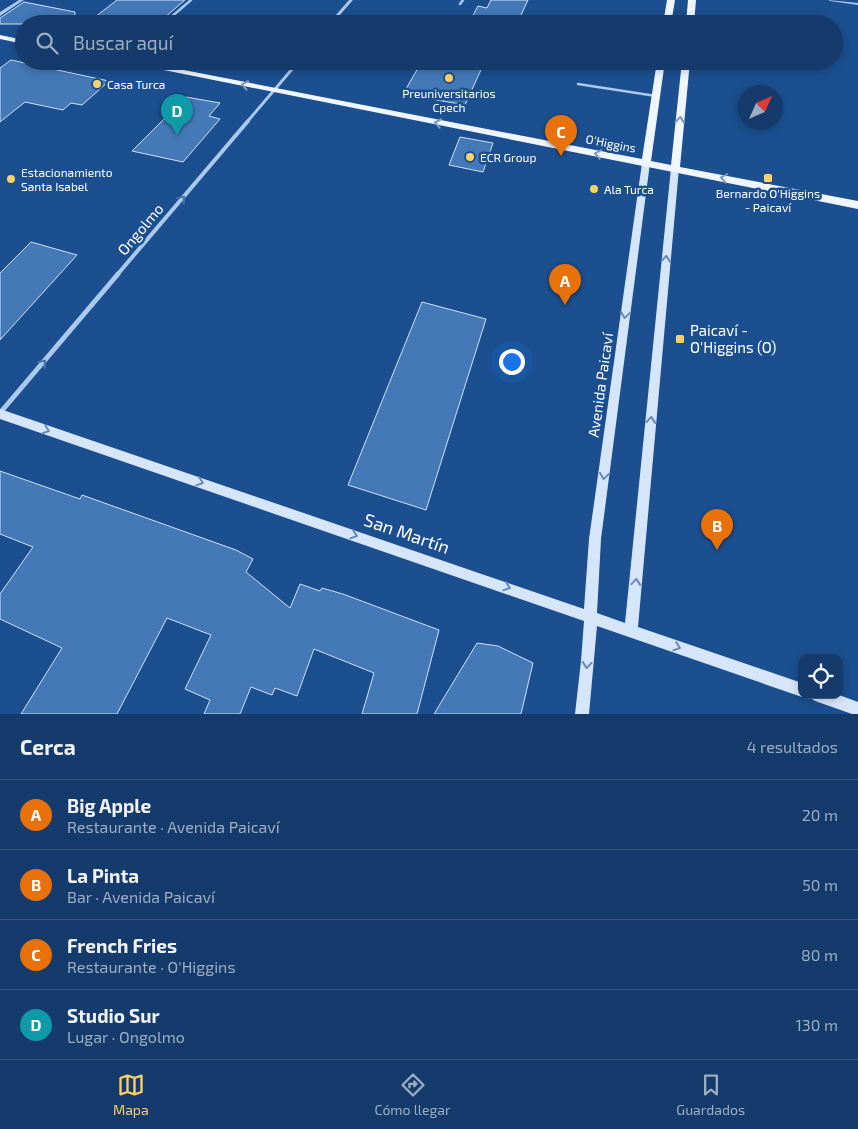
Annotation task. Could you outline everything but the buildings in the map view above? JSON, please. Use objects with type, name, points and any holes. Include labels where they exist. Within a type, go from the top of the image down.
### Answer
[{"type":"main road","points":[[668,15],[670,0]]},
{"type":"main road","points":[[691,15],[692,0]]},
{"type":"main road","points":[[0,37],[15,40]]},
{"type":"main road","name":"O'Higgins","points":[[170,70],[858,205]]},
{"type":"main road","name":"Avenida Paicaví","points":[[582,714],[595,540],[660,70]]},
{"type":"main road","points":[[631,631],[685,70]]},
{"type":"main road","name":"San Martín","points":[[0,414],[798,689]]},
{"type":"main road","points":[[829,699],[858,709]]},
{"type":"street","points":[[0,14],[22,0]]},
{"type":"street","points":[[338,15],[351,0]]},
{"type":"street","points":[[830,0],[858,4]]},
{"type":"street","name":"Ongolmo","points":[[0,414],[291,70]]},
{"type":"lane","points":[[174,15],[191,0]]},
{"type":"lane","points":[[460,4],[462,0]]},
{"type":"lane","points":[[578,84],[656,96]]},
{"type":"place","name":"Preuniversitarios Cpech","points":[[449,78]]},
{"type":"place","name":"Casa Turca","points":[[97,84]]},
{"type":"place","name":"Studio Sur","points":[[177,135]]},
{"type":"place","name":"French Fries","points":[[561,156]]},
{"type":"place","name":"ECR Group","points":[[470,157]]},
{"type":"place","name":"Bernardo O'Higgins - Paicaví","points":[[768,178]]},
{"type":"place","name":"Estacionamiento Santa Isabel","points":[[11,179]]},
{"type":"place","name":"Ala Turca","points":[[594,189]]},
{"type":"place","name":"Big Apple","points":[[565,305]]},
{"type":"place","name":"Paicaví - O'Higgins (O)","points":[[680,339]]},
{"type":"place","name":"La Pinta","points":[[717,550]]}]
